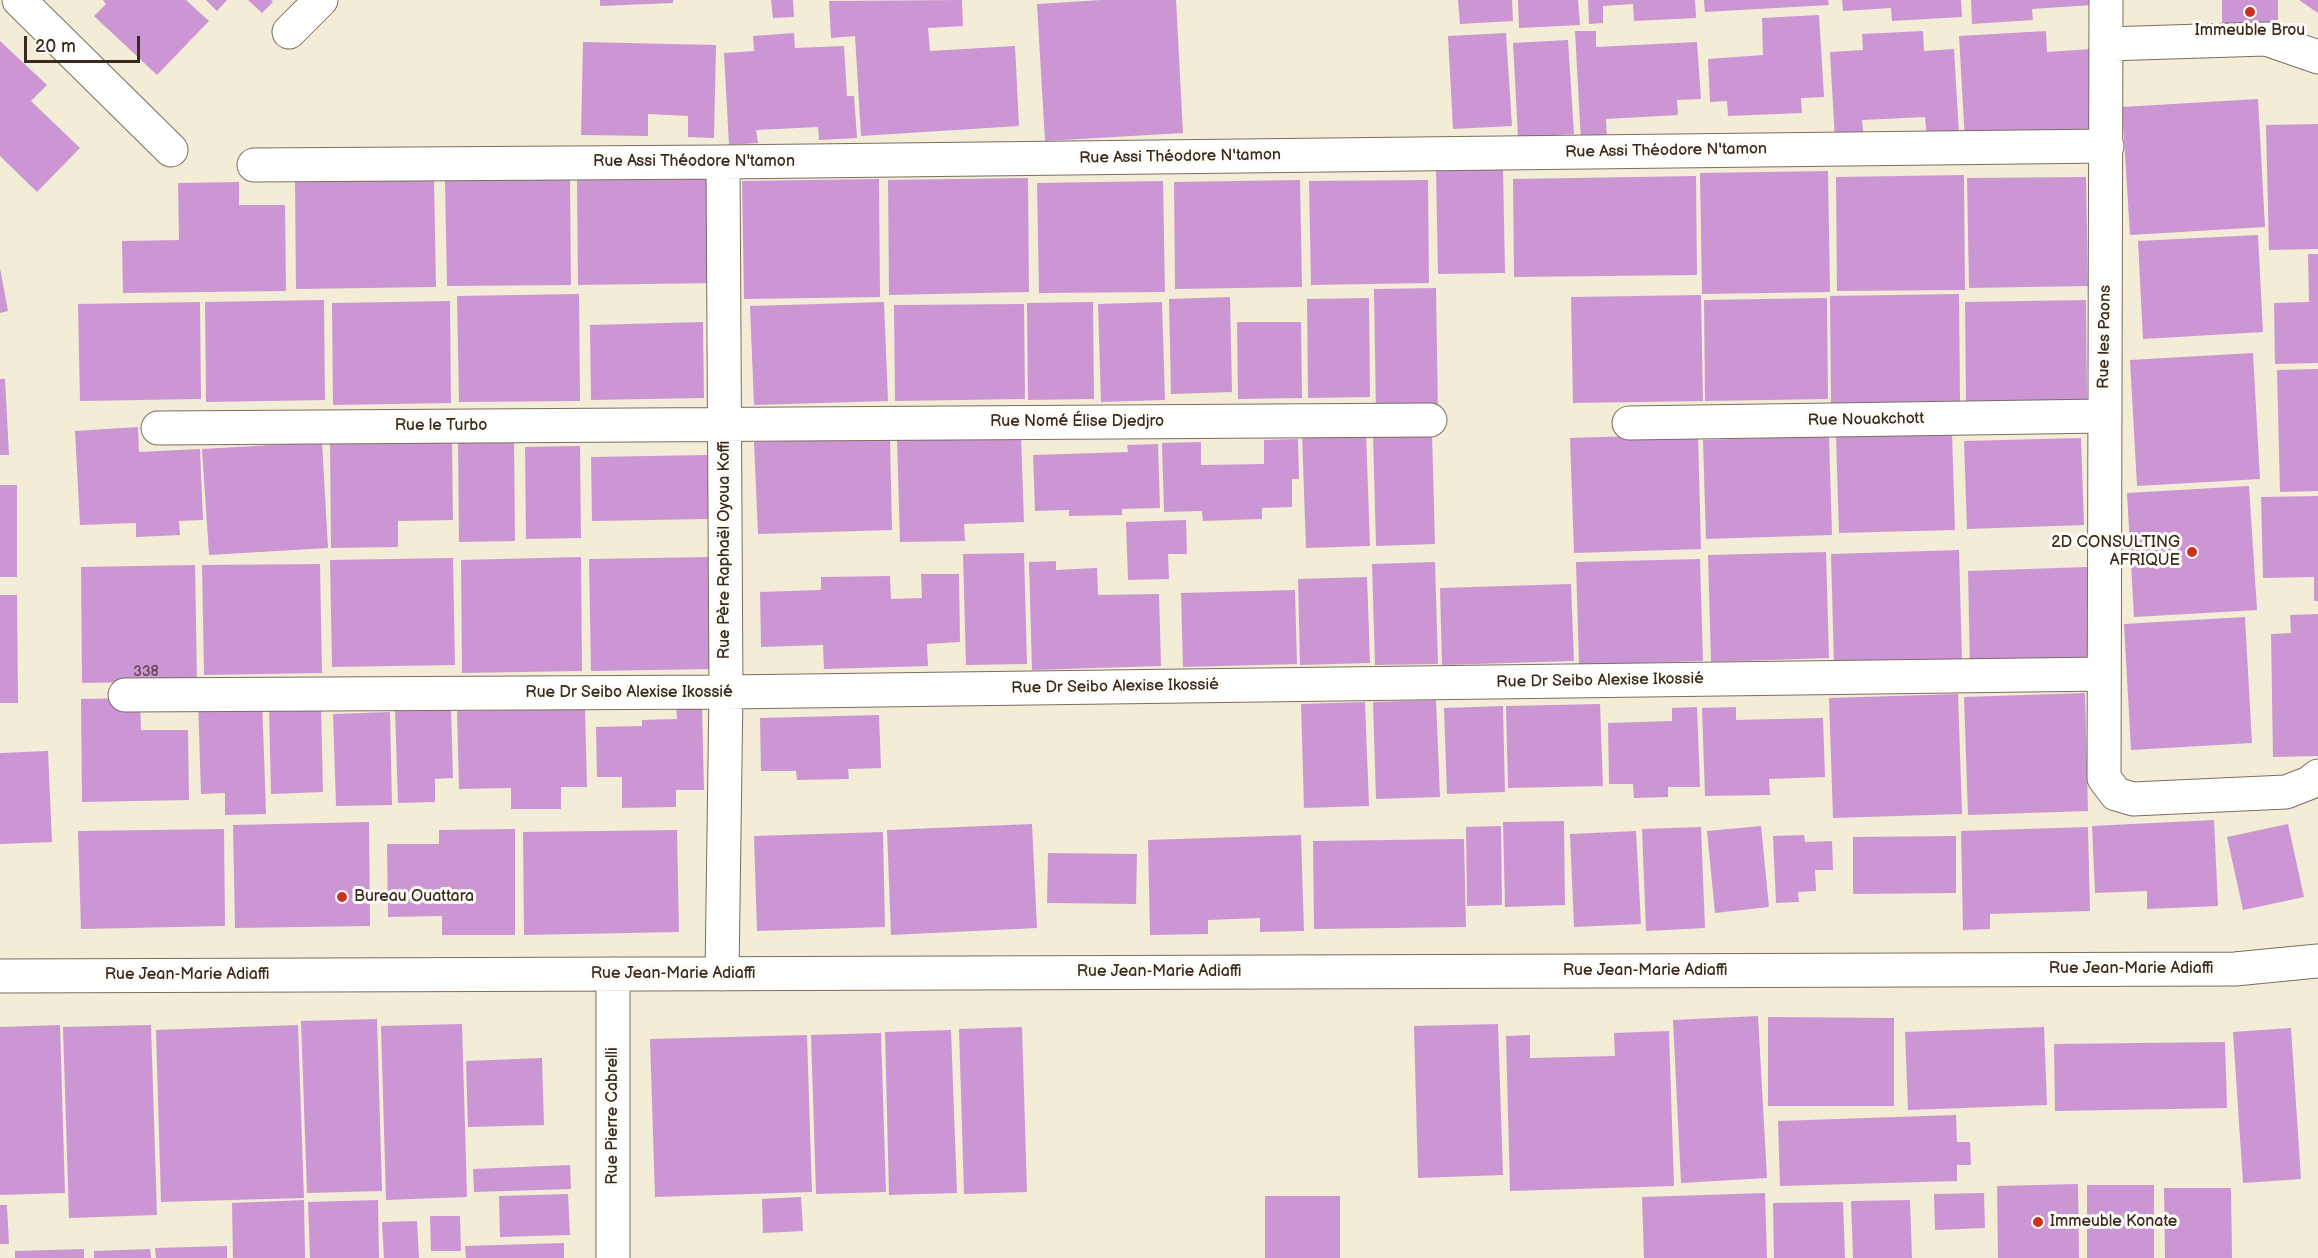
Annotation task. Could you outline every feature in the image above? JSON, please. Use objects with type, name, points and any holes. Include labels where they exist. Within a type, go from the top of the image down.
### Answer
[{"type":"street","points":[[19,0],[171,150]]},
{"type":"street","points":[[290,32],[321,0]]},
{"type":"street","name":"Rue les Paons","points":[[2106,0],[2104,778],[2116,794],[2133,799],[2286,792],[2309,783],[2318,776]]},
{"type":"street","points":[[2106,44],[2266,39],[2318,57]]},
{"type":"street","name":"Rue Assi Théodore N'tamon","points":[[254,165],[723,162],[2107,146]]},
{"type":"street","name":"Rue Père Raphaël Oyoua Koffi","points":[[722,974],[726,692],[723,162]]},
{"type":"street","name":"Rue Nouakchott","points":[[1629,423],[2104,416]]},
{"type":"street","name":"Rue Nomé Élise Djedjro","points":[[724,424],[1430,420]]},
{"type":"street","name":"Rue le Turbo","points":[[158,428],[724,424]]},
{"type":"street","name":"Rue Dr Seibo Alexise Ikossié","points":[[124,695],[726,692],[2104,674]]},
{"type":"street","name":"Rue Jean-Marie Adiaffi","points":[[0,976],[2223,969],[2318,962]]},
{"type":"street","name":"Rue Pierre Cabrelli","points":[[613,974],[613,1258]]},
{"type":"building","points":[[103,0],[186,0],[209,21],[157,75],[94,16],[106,4]]},
{"type":"building","points":[[206,0],[227,0],[217,11]]},
{"type":"building","points":[[248,0],[271,0],[273,2],[262,13]]},
{"type":"building","points":[[600,0],[673,0],[673,3],[600,6]]},
{"type":"building","points":[[771,0],[793,0],[794,17],[773,18]]},
{"type":"building","points":[[962,0],[963,26],[928,28],[930,51],[1015,46],[1019,126],[861,136],[855,36],[831,38],[829,1]]},
{"type":"building","points":[[1102,0],[1176,0],[1183,133],[1045,141],[1037,4]]},
{"type":"building","points":[[1458,0],[1512,0],[1513,21],[1460,24]]},
{"type":"building","points":[[1518,0],[1578,0],[1580,25],[1519,28]]},
{"type":"building","points":[[1588,0],[1695,0],[1696,18],[1634,21],[1633,4],[1603,6],[1603,23],[1589,24]]},
{"type":"building","points":[[1704,0],[1828,0],[1829,5],[1705,12]]},
{"type":"building","points":[[1842,0],[1961,0],[1962,17],[1892,21],[1891,8],[1843,11]]},
{"type":"building","points":[[1971,0],[2093,0],[2093,5],[2032,9],[2033,20],[1972,24]]},
{"type":"building","name":"Immeuble Brou","points":[[2222,0],[2278,0],[2278,24],[2222,26]]},
{"type":"building","points":[[2299,0],[2318,0],[2318,13]]},
{"type":"building","points":[[1819,15],[1824,97],[1801,98],[1802,113],[1728,116],[1727,101],[1710,102],[1708,59],[1763,55],[1762,18]]},
{"type":"building","points":[[1575,31],[1596,31],[1596,47],[1697,42],[1701,99],[1677,100],[1678,115],[1606,119],[1607,141],[1581,142]]},
{"type":"building","points":[[1923,31],[1924,51],[1954,49],[1959,134],[1927,136],[1925,117],[1862,120],[1864,139],[1835,141],[1830,52],[1863,50],[1862,34]]},
{"type":"building","points":[[2046,31],[2047,52],[2091,49],[2096,134],[1965,141],[1959,36]]},
{"type":"building","points":[[794,33],[795,48],[844,46],[847,96],[854,96],[857,138],[819,140],[818,127],[756,130],[758,143],[729,145],[724,53],[754,51],[753,36]]},
{"type":"building","points":[[1506,33],[1512,126],[1453,129],[1448,36]]},
{"type":"building","points":[[1568,40],[1574,134],[1518,137],[1513,43]]},
{"type":"building","points":[[0,41],[47,85],[31,101],[80,148],[37,192],[0,156]]},
{"type":"building","points":[[583,42],[716,45],[714,138],[688,137],[688,116],[648,114],[648,136],[581,135]]},
{"type":"building","points":[[2258,99],[2265,227],[2130,235],[2122,107]]},
{"type":"building","points":[[2318,124],[2318,249],[2269,250],[2266,125]]},
{"type":"building","points":[[1503,167],[1505,273],[1438,274],[1436,168]]},
{"type":"building","points":[[1828,171],[1830,292],[1702,294],[1700,173]]},
{"type":"building","points":[[1964,175],[1965,290],[1837,291],[1836,177]]},
{"type":"building","points":[[1696,176],[1697,275],[1514,277],[1513,179]]},
{"type":"building","points":[[2086,177],[2088,286],[1969,288],[1967,178]]},
{"type":"building","points":[[434,178],[436,287],[296,289],[295,180]]},
{"type":"building","points":[[1028,178],[1029,292],[889,295],[888,180]]},
{"type":"building","points":[[570,179],[571,285],[447,286],[445,181]]},
{"type":"building","points":[[717,179],[718,283],[578,285],[577,180]]},
{"type":"building","points":[[879,179],[880,297],[744,299],[742,181]]},
{"type":"building","points":[[1300,180],[1302,287],[1175,289],[1174,182]]},
{"type":"building","points":[[1428,180],[1429,283],[1311,285],[1309,181]]},
{"type":"building","points":[[1163,181],[1165,292],[1039,293],[1037,183]]},
{"type":"building","points":[[239,182],[239,205],[285,205],[286,291],[123,293],[122,241],[179,240],[178,183]]},
{"type":"building","points":[[2258,235],[2263,332],[2143,339],[2138,241]]},
{"type":"building","points":[[2308,254],[2318,254],[2318,363],[2275,364],[2274,303],[2309,302]]},
{"type":"building","points":[[0,268],[8,311],[0,313]]},
{"type":"building","points":[[1436,288],[1438,414],[1376,415],[1374,289]]},
{"type":"building","points":[[579,294],[580,401],[459,402],[457,296]]},
{"type":"building","points":[[1959,294],[1960,401],[1831,403],[1830,296]]},
{"type":"building","points":[[1701,295],[1703,401],[1573,403],[1571,297]]},
{"type":"building","points":[[1230,297],[1232,392],[1171,394],[1169,299]]},
{"type":"building","points":[[1369,298],[1370,397],[1308,398],[1307,299]]},
{"type":"building","points":[[1827,298],[1828,399],[1705,401],[1704,300]]},
{"type":"building","points":[[324,300],[325,400],[206,402],[205,302]]},
{"type":"building","points":[[2086,300],[2087,401],[1966,402],[1965,302]]},
{"type":"building","points":[[450,301],[451,403],[333,405],[332,303]]},
{"type":"building","points":[[200,302],[201,399],[80,401],[78,304]]},
{"type":"building","points":[[884,302],[888,401],[754,405],[750,306]]},
{"type":"building","points":[[1093,302],[1094,399],[1028,400],[1027,303]]},
{"type":"building","points":[[1162,302],[1165,400],[1101,402],[1098,304]]},
{"type":"building","points":[[1024,304],[1025,399],[895,401],[894,305]]},
{"type":"building","points":[[703,322],[704,398],[591,400],[590,325]]},
{"type":"building","points":[[1237,322],[1301,322],[1302,398],[1238,399]]},
{"type":"building","points":[[2253,353],[2260,479],[2137,486],[2130,360]]},
{"type":"building","points":[[2318,369],[2318,491],[2280,492],[2277,370]]},
{"type":"building","points":[[0,379],[5,379],[9,455],[0,455]]},
{"type":"building","points":[[138,427],[139,452],[200,449],[203,520],[179,521],[180,535],[136,537],[136,523],[80,525],[75,431]]},
{"type":"building","points":[[1366,432],[1370,546],[1306,548],[1302,434]]},
{"type":"building","points":[[1432,433],[1435,544],[1376,546],[1373,435]]},
{"type":"building","points":[[1952,433],[1955,530],[1839,533],[1836,436]]},
{"type":"building","points":[[1698,434],[1701,549],[1574,553],[1570,438]]},
{"type":"building","points":[[1021,435],[1024,522],[964,524],[965,541],[900,542],[897,439]]},
{"type":"building","points":[[1829,436],[1832,535],[1706,539],[1703,440]]},
{"type":"building","points":[[514,438],[515,541],[459,542],[458,440]]},
{"type":"building","points":[[890,438],[892,530],[758,534],[754,442]]},
{"type":"building","points":[[2081,438],[2084,525],[1967,529],[1964,441]]},
{"type":"building","points":[[1298,439],[1299,479],[1292,479],[1292,507],[1262,508],[1262,519],[1203,521],[1202,511],[1164,512],[1162,443],[1201,442],[1201,465],[1264,464],[1264,440]]},
{"type":"building","points":[[452,440],[453,520],[398,521],[398,547],[331,548],[330,442]]},
{"type":"building","points":[[322,442],[328,548],[209,555],[202,449]]},
{"type":"building","points":[[1158,444],[1160,508],[1122,509],[1122,515],[1069,516],[1069,510],[1035,511],[1033,455],[1128,452],[1127,445]]},
{"type":"building","points":[[580,446],[581,538],[526,539],[525,447]]},
{"type":"building","points":[[708,455],[709,519],[592,521],[591,457]]},
{"type":"building","points":[[0,485],[17,485],[17,577],[0,577]]},
{"type":"building","name":"2D CONSULTING AFRIQUE","points":[[2249,486],[2257,610],[2134,617],[2127,493]]},
{"type":"building","points":[[2318,496],[2318,601],[2314,601],[2314,577],[2263,578],[2261,497]]},
{"type":"building","points":[[1186,520],[1187,554],[1168,554],[1169,579],[1128,580],[1126,522]]},
{"type":"building","points":[[1959,550],[1962,661],[1834,665],[1831,554]]},
{"type":"building","points":[[1826,552],[1829,658],[1711,662],[1708,555]]},
{"type":"building","points":[[1024,553],[1027,664],[966,665],[963,554]]},
{"type":"building","points":[[581,557],[582,671],[462,673],[461,560]]},
{"type":"building","points":[[712,557],[713,669],[591,671],[589,559]]},
{"type":"building","points":[[453,558],[455,665],[332,667],[330,560]]},
{"type":"building","points":[[1700,559],[1703,661],[1579,665],[1576,562]]},
{"type":"building","points":[[1056,561],[1056,570],[1097,568],[1098,595],[1159,594],[1161,666],[1032,670],[1029,562]]},
{"type":"building","points":[[1435,562],[1438,664],[1375,665],[1372,564]]},
{"type":"building","points":[[320,564],[322,673],[204,675],[202,565]]},
{"type":"building","points":[[195,565],[197,681],[82,683],[81,567]]},
{"type":"building","points":[[2087,567],[2089,664],[1970,668],[1968,571]]},
{"type":"building","points":[[921,574],[959,574],[960,642],[927,644],[928,666],[824,669],[823,645],[761,647],[760,592],[821,590],[821,577],[890,576],[891,599],[922,598]]},
{"type":"building","points":[[1367,577],[1370,663],[1300,665],[1298,579]]},
{"type":"building","points":[[1571,584],[1574,661],[1442,665],[1440,588]]},
{"type":"building","points":[[1295,590],[1297,664],[1183,667],[1181,593]]},
{"type":"building","points":[[0,595],[17,595],[18,703],[0,703]]},
{"type":"building","points":[[2318,614],[2318,756],[2273,757],[2271,634],[2291,633],[2290,615]]},
{"type":"building","points":[[2245,617],[2252,743],[2131,750],[2124,624]]},
{"type":"building","points":[[2085,693],[2088,811],[1968,815],[1964,697]]},
{"type":"building","points":[[1958,694],[1962,814],[1833,818],[1829,698]]},
{"type":"building","points":[[140,698],[141,730],[188,730],[189,800],[82,802],[81,699]]},
{"type":"building","points":[[262,698],[266,814],[225,815],[225,793],[201,794],[198,700]]},
{"type":"building","points":[[1436,700],[1440,797],[1376,799],[1373,702]]},
{"type":"building","points":[[1365,702],[1369,806],[1304,808],[1301,704]]},
{"type":"building","points":[[321,704],[323,792],[271,794],[269,705]]},
{"type":"building","points":[[1600,704],[1603,786],[1508,788],[1506,706]]},
{"type":"building","points":[[702,705],[704,790],[676,790],[676,807],[622,808],[622,777],[597,777],[596,727],[642,726],[642,720],[677,719],[676,706]]},
{"type":"building","points":[[1503,706],[1505,792],[1447,794],[1444,708]]},
{"type":"building","points":[[1697,707],[1700,787],[1668,787],[1668,797],[1634,798],[1633,784],[1609,784],[1608,723],[1672,721],[1672,708]]},
{"type":"building","points":[[1736,707],[1736,720],[1823,718],[1825,777],[1769,779],[1770,795],[1705,796],[1702,708]]},
{"type":"building","points":[[451,708],[453,778],[435,779],[435,802],[398,803],[395,710]]},
{"type":"building","points":[[585,709],[587,787],[561,787],[561,809],[511,809],[511,788],[459,789],[457,711]]},
{"type":"building","points":[[390,712],[392,805],[336,806],[333,714]]},
{"type":"building","points":[[879,715],[881,768],[848,769],[849,779],[797,780],[796,771],[761,771],[760,718]]},
{"type":"building","points":[[48,751],[52,842],[0,844],[0,753]]},
{"type":"building","points":[[2214,820],[2218,906],[2147,909],[2147,891],[2095,893],[2092,826]]},
{"type":"building","points":[[1564,821],[1565,905],[1505,907],[1503,822]]},
{"type":"building","points":[[369,822],[370,926],[235,928],[233,825]]},
{"type":"building","points":[[1032,824],[1037,928],[891,935],[887,830]]},
{"type":"building","points":[[2288,824],[2304,897],[2243,910],[2227,837]]},
{"type":"building","points":[[1501,826],[1502,905],[1467,906],[1466,827]]},
{"type":"building","points":[[1761,826],[1769,907],[1715,913],[1707,831]]},
{"type":"building","points":[[1701,827],[1705,928],[1646,931],[1642,829]]},
{"type":"building","points":[[2088,827],[2090,911],[1990,914],[1990,929],[1963,930],[1961,831]]},
{"type":"building","points":[[224,829],[225,926],[81,929],[78,831]]},
{"type":"building","points":[[515,829],[515,935],[442,935],[442,916],[388,917],[387,844],[439,844],[439,830]]},
{"type":"building","points":[[677,830],[679,932],[524,935],[523,832]]},
{"type":"building","points":[[1636,831],[1641,924],[1574,927],[1570,834]]},
{"type":"building","points":[[883,832],[885,927],[757,931],[754,836]]},
{"type":"building","points":[[1301,835],[1304,931],[1260,932],[1260,918],[1208,920],[1208,934],[1150,935],[1148,840]]},
{"type":"building","points":[[1804,835],[1805,842],[1832,841],[1833,870],[1815,870],[1816,891],[1798,892],[1799,902],[1776,903],[1773,836]]},
{"type":"building","points":[[1956,836],[1956,893],[1853,894],[1853,837]]},
{"type":"building","points":[[1464,839],[1466,927],[1314,929],[1313,841]]},
{"type":"building","points":[[1048,853],[1137,854],[1136,904],[1047,903]]},
{"type":"building","points":[[1758,1016],[1767,1178],[1681,1183],[1673,1020]]},
{"type":"building","points":[[1768,1017],[1894,1018],[1894,1106],[1768,1106]]},
{"type":"building","points":[[377,1019],[382,1191],[307,1193],[301,1021]]},
{"type":"building","points":[[462,1024],[467,1197],[386,1200],[381,1026]]},
{"type":"building","points":[[1498,1024],[1503,1175],[1418,1178],[1414,1026]]},
{"type":"building","points":[[60,1025],[65,1193],[0,1195],[0,1027]]},
{"type":"building","points":[[151,1025],[157,1215],[69,1218],[63,1027]]},
{"type":"building","points":[[298,1025],[304,1198],[161,1202],[156,1030]]},
{"type":"building","points":[[1022,1027],[1027,1192],[964,1194],[959,1029]]},
{"type":"building","points":[[2044,1027],[2047,1105],[1908,1110],[1905,1032]]},
{"type":"building","points":[[2291,1028],[2301,1179],[2243,1183],[2233,1032]]},
{"type":"building","points":[[951,1030],[957,1193],[889,1195],[885,1032]]},
{"type":"building","points":[[1669,1031],[1674,1186],[1510,1191],[1506,1036],[1530,1035],[1530,1058],[1615,1056],[1614,1033]]},
{"type":"building","points":[[881,1033],[886,1192],[816,1194],[811,1035]]},
{"type":"building","points":[[807,1035],[812,1192],[655,1197],[650,1039]]},
{"type":"building","points":[[2225,1042],[2227,1108],[2055,1111],[2054,1044]]},
{"type":"building","points":[[542,1058],[544,1125],[468,1127],[466,1061]]},
{"type":"building","points":[[1956,1115],[1957,1142],[1970,1142],[1971,1165],[1957,1165],[1957,1181],[1780,1186],[1778,1121]]},
{"type":"building","points":[[570,1165],[571,1189],[474,1192],[473,1169]]},
{"type":"building","name":"Immeuble Konate","points":[[2078,1184],[2079,1258],[1998,1258],[1997,1186]]},
{"type":"building","points":[[2087,1185],[2154,1185],[2154,1258],[2087,1258]]},
{"type":"building","points":[[2164,1188],[2231,1188],[2232,1258],[2165,1258]]},
{"type":"building","points":[[1765,1193],[1767,1258],[1644,1258],[1642,1197]]},
{"type":"building","points":[[1984,1193],[1985,1228],[1935,1230],[1934,1194]]},
{"type":"building","points":[[568,1194],[570,1235],[500,1237],[499,1196]]},
{"type":"building","points":[[1265,1196],[1340,1196],[1340,1258],[1265,1258]]},
{"type":"building","points":[[801,1197],[803,1231],[763,1233],[762,1199]]},
{"type":"building","points":[[304,1200],[305,1258],[233,1258],[232,1203]]},
{"type":"building","points":[[378,1200],[379,1258],[310,1258],[308,1202]]},
{"type":"building","points":[[1910,1200],[1912,1258],[1853,1258],[1851,1201]]},
{"type":"building","points":[[1843,1202],[1845,1258],[1774,1258],[1773,1203]]},
{"type":"building","points":[[0,1205],[7,1205],[9,1244],[0,1244]]},
{"type":"building","points":[[430,1216],[460,1216],[461,1251],[431,1251]]},
{"type":"building","points":[[417,1221],[419,1258],[384,1258],[382,1222]]},
{"type":"building","points":[[564,1243],[564,1258],[466,1258],[465,1246]]},
{"type":"building","points":[[227,1246],[227,1258],[156,1258],[155,1248]]},
{"type":"building","points":[[84,1249],[84,1258],[15,1258],[15,1251]]},
{"type":"building","points":[[150,1249],[151,1258],[94,1258],[94,1251]]},
{"type":"place","name":"Immeuble Brou","points":[[2250,12]]},
{"type":"place","name":"2D CONSULTING AFRIQUE","points":[[2192,552]]},
{"type":"place","name":"Bureau Ouattara","points":[[342,897]]},
{"type":"place","name":"Immeuble Konate","points":[[2038,1222]]}]
